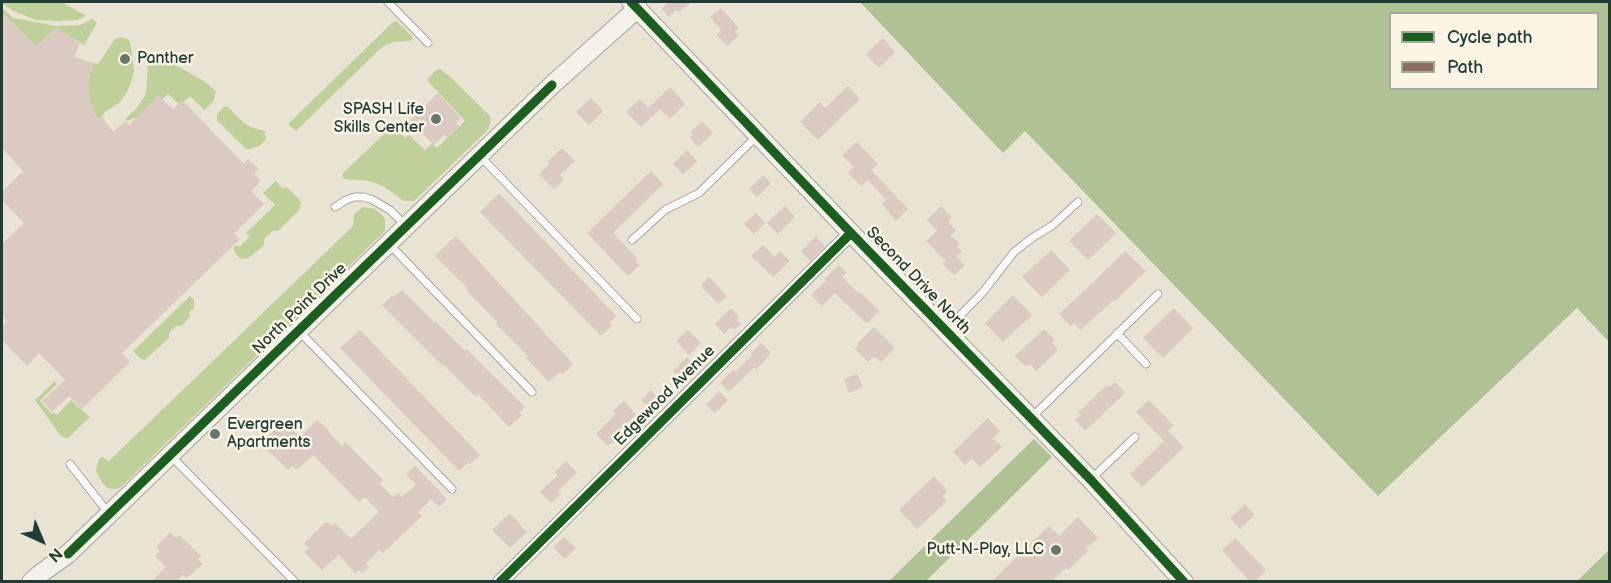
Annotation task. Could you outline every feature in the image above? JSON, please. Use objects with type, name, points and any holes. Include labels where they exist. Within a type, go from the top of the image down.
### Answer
[{"type":"street","name":"Second Drive North","points":[[639,4],[851,234],[1091,480],[1184,582]]},
{"type":"street","name":"North Point Drive","points":[[31,582],[68,554],[479,155],[639,4]]},
{"type":"street","name":"Edgewood Avenue","points":[[500,582],[851,234]]},
{"type":"street","name":"North Point Drive","points":[[49,582],[68,554]]},
{"type":"lane","points":[[388,2],[428,43]]},
{"type":"lane","points":[[632,240],[665,210],[699,193],[758,135]]},
{"type":"lane","points":[[479,155],[637,319]]},
{"type":"lane","points":[[335,207],[355,197],[371,199],[390,210],[406,226]]},
{"type":"lane","points":[[945,330],[983,292],[1014,252],[1053,225],[1078,202]]},
{"type":"lane","points":[[389,243],[532,392]]},
{"type":"lane","points":[[1031,418],[1158,294]]},
{"type":"lane","points":[[298,331],[452,489]]},
{"type":"lane","points":[[1118,333],[1146,364]]},
{"type":"lane","points":[[1091,480],[1135,437]]},
{"type":"lane","points":[[170,455],[295,582]]},
{"type":"lane","points":[[70,464],[109,514]]},
{"type":"green space","points":[[2,2],[64,2],[86,16],[77,20],[36,20],[13,11]]},
{"type":"green space","points":[[860,2],[1609,2],[1609,342],[1577,308],[1378,496],[1025,131],[1003,153]]},
{"type":"green space","points":[[2,8],[13,18],[56,26],[80,25],[92,19],[97,23],[84,45],[56,28],[36,46],[2,12]]},
{"type":"green space","points":[[396,21],[413,39],[393,42],[382,47],[296,131],[288,124],[393,22]]},
{"type":"green space","points":[[121,37],[129,40],[131,47],[134,71],[131,83],[119,103],[97,119],[90,100],[88,85],[90,73],[94,63],[98,64],[115,39]]},
{"type":"green space","points":[[153,52],[207,83],[216,92],[213,102],[204,110],[190,96],[180,105],[168,94],[139,121],[135,118],[127,121],[125,119],[145,96],[148,57]]},
{"type":"green space","points":[[440,69],[490,116],[488,130],[414,201],[404,201],[383,186],[369,181],[344,179],[342,176],[344,172],[385,133],[395,134],[398,131],[405,138],[409,135],[425,150],[432,144],[437,148],[465,121],[427,80]]},
{"type":"green space","points":[[227,106],[244,123],[265,131],[266,139],[259,146],[246,149],[217,120],[217,114]]},
{"type":"green space","points":[[276,181],[282,188],[286,187],[299,199],[300,209],[278,231],[273,231],[264,239],[264,245],[249,258],[241,259],[233,248],[236,245],[239,247],[250,237],[246,233],[275,205],[263,193]]},
{"type":"green space","points":[[363,207],[375,209],[381,214],[385,219],[385,231],[121,487],[112,489],[103,484],[96,471],[99,459],[102,457],[109,461],[353,226],[354,214]]},
{"type":"green space","points":[[190,296],[194,300],[194,308],[189,312],[190,317],[181,326],[176,326],[169,333],[169,338],[145,360],[141,359],[133,351]]},
{"type":"green space","points":[[55,381],[57,384],[40,401],[51,413],[58,414],[71,400],[90,417],[67,439],[60,435],[35,400]]},
{"type":"green space","points":[[1034,439],[1052,457],[926,581],[889,581]]},
{"type":"green space","points":[[1609,550],[1609,581],[1577,581]]},
{"type":"building","points":[[668,2],[691,2],[679,12],[676,10],[669,17],[662,9]]},
{"type":"building","points":[[721,8],[739,28],[735,31],[739,35],[727,46],[717,35],[721,30],[710,17]]},
{"type":"building","points":[[2,12],[36,46],[56,28],[80,43],[74,57],[94,63],[88,86],[90,100],[97,119],[102,117],[113,132],[125,121],[129,125],[158,95],[173,109],[182,100],[244,164],[248,159],[259,169],[254,174],[261,181],[251,191],[264,204],[234,234],[240,239],[122,353],[130,362],[82,409],[69,396],[52,412],[42,401],[65,380],[39,353],[27,366],[2,340],[2,327],[7,321],[2,315],[2,244],[24,223],[2,200],[2,192],[23,171],[2,148]]},
{"type":"building","points":[[883,38],[895,52],[879,68],[866,54]]},
{"type":"building","points":[[848,86],[860,99],[818,140],[800,122],[820,102],[825,108]]},
{"type":"building","points":[[670,87],[685,104],[670,119],[660,109],[641,127],[626,112],[640,99],[648,108]]},
{"type":"building","name":"SPASH Life Skills Center","points":[[438,93],[461,118],[456,123],[459,126],[447,138],[444,135],[434,145],[410,121]]},
{"type":"building","points":[[591,98],[603,111],[589,125],[576,112]]},
{"type":"building","points":[[702,121],[713,133],[698,147],[690,138],[693,135],[690,133]]},
{"type":"building","points":[[857,142],[878,164],[871,170],[908,209],[896,221],[882,204],[886,200],[868,180],[861,186],[848,173],[854,167],[842,155]]},
{"type":"building","points":[[562,148],[575,161],[560,175],[564,179],[554,189],[539,174],[550,163],[548,161]]},
{"type":"building","points":[[687,150],[697,161],[683,175],[673,164]]},
{"type":"building","points":[[651,171],[663,184],[613,233],[637,258],[635,260],[640,265],[628,276],[587,233]]},
{"type":"building","points":[[763,175],[771,183],[757,197],[749,189]]},
{"type":"building","points":[[499,193],[616,316],[610,323],[612,325],[601,336],[480,212]]},
{"type":"building","points":[[785,206],[795,217],[778,234],[767,223]]},
{"type":"building","points":[[941,206],[952,217],[948,222],[956,231],[951,235],[960,244],[957,246],[962,251],[956,256],[965,265],[954,275],[943,264],[946,262],[926,241],[937,230],[927,220]]},
{"type":"building","points":[[756,213],[765,223],[754,234],[744,224]]},
{"type":"building","points":[[1097,214],[1116,233],[1088,260],[1069,241]]},
{"type":"building","points":[[456,236],[573,364],[562,375],[560,372],[549,382],[526,358],[528,356],[466,290],[468,288],[435,256]]},
{"type":"building","points":[[816,236],[825,246],[810,261],[801,251]]},
{"type":"building","points":[[763,245],[774,257],[780,251],[790,261],[773,277],[751,256]]},
{"type":"building","points":[[1051,250],[1070,270],[1042,297],[1022,277]]},
{"type":"building","points":[[1125,251],[1146,271],[1081,330],[1074,323],[1070,326],[1059,314]]},
{"type":"building","points":[[839,265],[847,273],[842,277],[879,311],[867,324],[835,293],[822,306],[811,295]]},
{"type":"building","points":[[709,277],[727,296],[718,304],[701,286]]},
{"type":"building","points":[[402,290],[525,407],[519,413],[522,415],[509,427],[478,394],[476,397],[382,305],[392,295],[394,297]]},
{"type":"building","points":[[1013,295],[1032,315],[1003,342],[985,323]]},
{"type":"building","points":[[731,308],[739,317],[737,320],[741,324],[734,330],[731,327],[724,334],[715,324]]},
{"type":"building","points":[[1174,308],[1193,328],[1163,358],[1143,338]]},
{"type":"building","points":[[874,327],[895,348],[881,362],[874,356],[868,362],[855,349]]},
{"type":"building","points":[[1044,329],[1055,340],[1052,343],[1058,350],[1036,371],[1030,364],[1026,367],[1015,356]]},
{"type":"building","points":[[360,330],[480,455],[470,464],[467,463],[459,471],[340,348]]},
{"type":"building","points":[[688,330],[701,343],[689,355],[676,341]]},
{"type":"building","points":[[761,343],[771,353],[756,370],[754,367],[729,392],[720,382],[733,370],[736,372]]},
{"type":"building","points":[[687,357],[694,364],[690,368],[692,370],[681,380],[673,371]]},
{"type":"building","points":[[857,374],[863,387],[849,393],[844,379]]},
{"type":"building","points":[[1115,382],[1125,393],[1085,431],[1075,420],[1080,415],[1078,413],[1107,385],[1110,387]]},
{"type":"building","points":[[651,390],[660,401],[650,410],[641,400]]},
{"type":"building","points":[[719,391],[728,400],[715,413],[706,405]]},
{"type":"building","points":[[1149,400],[1174,426],[1168,431],[1184,447],[1142,487],[1130,474],[1164,441],[1136,412]]},
{"type":"building","points":[[624,401],[636,415],[619,431],[622,434],[613,444],[608,446],[596,434],[616,414],[613,411]]},
{"type":"building","points":[[988,418],[1000,431],[993,438],[1002,447],[980,467],[972,459],[965,465],[953,452]]},
{"type":"building","points":[[317,420],[342,446],[345,442],[383,480],[379,483],[393,497],[398,493],[402,497],[416,485],[406,474],[415,466],[447,499],[439,507],[431,499],[418,512],[422,516],[383,553],[379,550],[366,563],[369,566],[362,573],[359,570],[355,573],[339,555],[322,570],[304,552],[309,548],[304,543],[326,522],[332,526],[335,523],[351,539],[379,512],[365,497],[359,502],[313,455],[297,470],[292,466],[288,470],[266,448],[271,443],[266,438],[280,425],[285,430],[289,426],[300,437]]},
{"type":"building","points":[[566,461],[577,472],[558,491],[561,494],[551,503],[540,492],[558,475],[555,472]]},
{"type":"building","points":[[934,476],[948,491],[942,496],[947,501],[917,529],[899,510]]},
{"type":"building","points":[[1245,504],[1255,515],[1240,529],[1230,518]]},
{"type":"building","points":[[510,513],[527,532],[510,548],[492,530]]},
{"type":"building","name":"Putt-N-Play, LLC","points":[[1078,517],[1098,538],[1068,570],[1066,568],[1051,582],[991,582],[1049,526],[1059,536]]},
{"type":"building","points":[[170,532],[176,538],[179,535],[201,556],[198,559],[203,564],[187,578],[183,575],[176,582],[151,582],[166,567],[155,556],[160,551],[156,547]]},
{"type":"building","points":[[564,537],[576,548],[565,559],[553,547]]},
{"type":"building","points":[[1235,538],[1266,570],[1254,582],[1250,582],[1222,550]]},
{"type":"cycle path","points":[[631,2],[1091,480],[1184,582]]},
{"type":"cycle path","points":[[68,554],[552,85]]},
{"type":"cycle path","points":[[500,582],[851,233]]},
{"type":"place","name":"Panther","points":[[125,59]]},
{"type":"place","name":"SPASH Life Skills Center","points":[[436,119]]},
{"type":"place","name":"Evergreen Apartments","points":[[215,434]]},
{"type":"place","name":"Putt-N-Play, LLC","points":[[1056,550]]}]
